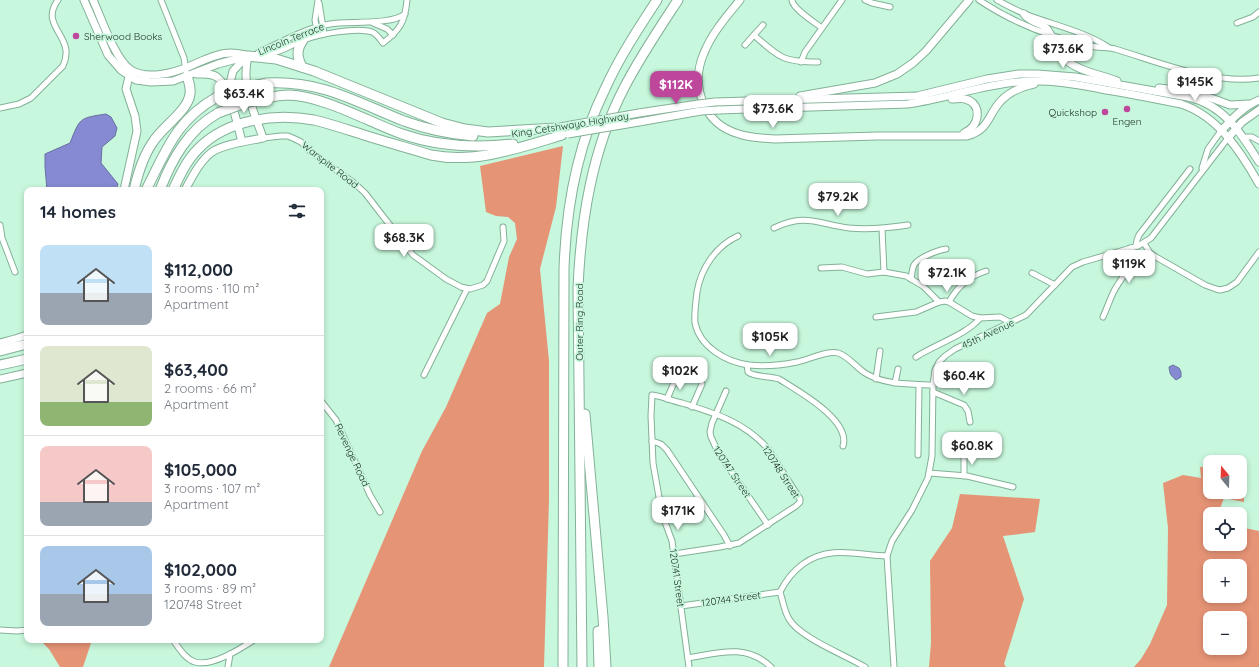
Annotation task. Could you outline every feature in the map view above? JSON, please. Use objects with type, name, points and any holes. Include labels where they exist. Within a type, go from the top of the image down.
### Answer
[{"type":"highway","name":"Outer Ring Road","points":[[563,667],[564,269],[568,210],[573,182],[583,145],[601,97],[630,42],[657,0]]},
{"type":"highway","name":"Outer Ring Road","points":[[582,667],[578,288],[581,243],[588,191],[605,132],[624,88],[642,56],[678,0]]},
{"type":"highway","points":[[302,67],[297,56],[303,40]]},
{"type":"highway","points":[[248,56],[276,59],[314,71],[442,123],[465,129],[488,132],[556,128]]},
{"type":"highway","points":[[135,187],[143,160],[153,140],[181,110],[189,99],[191,87],[188,73]]},
{"type":"highway","name":"King Cetshwayo Highway","points":[[147,187],[164,151],[176,133],[193,114],[217,97],[238,89],[267,83],[295,83],[326,89],[420,126],[457,135],[489,137],[556,128]]},
{"type":"highway","name":"King Cetshwayo Highway","points":[[161,187],[174,159],[181,148],[200,126],[218,113],[244,103],[271,97],[288,95],[307,98],[401,133],[432,143],[447,145],[472,147],[499,146],[565,134]]},
{"type":"highway","points":[[174,187],[184,168],[198,149],[207,141],[216,134],[237,125],[257,119],[284,118],[315,120],[444,158],[465,158],[492,154],[526,146],[565,134]]},
{"type":"highway","points":[[579,343],[606,667]]},
{"type":"highway","points":[[0,351],[24,345]]},
{"type":"highway","points":[[0,366],[24,360]]},
{"type":"highway","points":[[0,366],[24,363]]},
{"type":"highway","points":[[597,556],[599,667]]},
{"type":"highway","points":[[560,667],[563,606]]},
{"type":"main road","points":[[84,0],[108,55],[113,62],[130,73]]},
{"type":"main road","points":[[93,0],[115,50],[136,80],[144,82],[173,81],[188,73],[248,56]]},
{"type":"main road","points":[[740,0],[713,34],[703,54],[698,76],[700,98],[704,106],[713,119],[722,127],[738,134],[759,138],[967,136],[976,132],[989,120],[1002,100],[1015,90],[1027,86],[1060,82]]},
{"type":"main road","points":[[775,100],[882,81],[900,71],[933,44],[969,0]]},
{"type":"main road","points":[[1024,14],[1030,20],[1045,27],[1063,57]]},
{"type":"main road","points":[[1038,51],[1044,48],[1052,49],[1079,68],[1136,88],[1177,89],[1195,92],[1230,105],[1249,104]]},
{"type":"main road","points":[[228,90],[233,70],[248,56]]},
{"type":"main road","points":[[187,187],[205,159],[211,153],[242,142],[263,138],[245,79],[248,56]]},
{"type":"main road","points":[[125,187],[137,131],[135,116],[126,89],[130,73]]},
{"type":"main road","points":[[188,73],[209,74],[218,77],[228,90],[242,142]]},
{"type":"main road","name":"King Cetshwayo Highway","points":[[565,134],[639,122],[700,108],[715,102],[917,96],[987,79],[1019,74],[1037,74],[1075,77],[1191,98],[1205,103],[1217,109],[1230,121],[1243,137],[1259,162]]},
{"type":"main road","name":"King Cetshwayo Highway","points":[[556,128],[639,113],[700,108],[718,110],[917,103],[939,99],[984,87],[1009,83],[1039,81],[1060,82],[1181,104],[1200,113],[1228,138],[1244,158],[1259,184]]},
{"type":"main road","points":[[917,103],[926,104],[962,98],[972,103],[978,114],[973,127],[965,132],[952,136]]},
{"type":"main road","points":[[1221,131],[1235,115],[1249,104],[1259,100]]},
{"type":"main road","points":[[1228,138],[1247,118],[1259,110]]},
{"type":"main road","points":[[0,343],[24,336]]},
{"type":"main road","points":[[0,378],[24,374]]},
{"type":"street","points":[[0,108],[19,104],[30,98],[62,66],[65,60],[66,48],[63,39],[53,24],[52,18],[52,12],[58,0]]},
{"type":"street","points":[[161,0],[184,58],[188,73]]},
{"type":"street","points":[[318,0],[323,25],[321,35]]},
{"type":"street","points":[[318,0],[315,20],[316,27],[321,35]]},
{"type":"street","name":"Lincoln Terrace","points":[[248,56],[276,52],[303,40],[321,35],[346,31],[366,31],[373,33],[383,43],[393,36],[401,25],[405,14],[407,0]]},
{"type":"street","points":[[792,0],[792,3],[796,8],[822,28]]},
{"type":"street","points":[[801,62],[806,52],[842,0]]},
{"type":"street","points":[[865,0],[890,7]]},
{"type":"street","points":[[979,0],[1015,20],[1050,34],[1091,46],[1108,47],[1205,75],[1228,79],[1259,78]]},
{"type":"street","points":[[997,0],[1024,14],[1084,35],[1099,41],[1108,47]]},
{"type":"street","points":[[1237,23],[1253,17],[1259,12]]},
{"type":"street","name":"Lincoln Terrace","points":[[248,56],[323,25],[394,19],[402,17],[405,14]]},
{"type":"street","name":"Lincoln Terrace","points":[[370,22],[383,26],[393,36]]},
{"type":"street","points":[[745,45],[763,25]]},
{"type":"street","points":[[754,35],[778,56],[792,61],[818,62]]},
{"type":"street","name":"45th Avenue","points":[[1201,171],[1208,149],[1221,131]]},
{"type":"street","name":"Warspite Road","points":[[263,138],[288,136],[301,142],[312,153],[360,187],[413,255],[446,279],[467,289]]},
{"type":"street","points":[[1243,137],[1252,137],[1259,141]]},
{"type":"street","name":"45th Avenue","points":[[894,667],[887,556],[892,541],[920,496],[929,472],[932,456],[933,385],[935,370],[939,362],[945,356],[1026,315],[1072,267],[1144,243],[1156,233],[1201,171],[1228,138]]},
{"type":"street","points":[[1136,246],[1139,235],[1190,169]]},
{"type":"street","points":[[774,228],[791,221],[805,220],[850,228],[882,229],[908,225]]},
{"type":"street","points":[[0,225],[2,238],[15,272]]},
{"type":"street","points":[[424,375],[467,289],[477,288],[487,281],[504,240],[503,227]]},
{"type":"street","points":[[882,229],[884,272]]},
{"type":"street","points":[[738,236],[724,243],[711,259],[698,286],[695,317],[700,336],[708,346],[722,356],[748,365],[762,366],[812,359],[827,354],[838,353],[876,379],[895,383],[933,385]]},
{"type":"street","points":[[1144,243],[1150,253],[1156,257],[1205,285],[1216,289],[1228,288],[1237,282],[1259,252]]},
{"type":"street","points":[[1103,317],[1114,292],[1130,266],[1130,248]]},
{"type":"street","points":[[911,279],[912,270],[917,261],[937,250],[946,249]]},
{"type":"street","points":[[820,268],[842,267],[867,274],[884,272],[911,279],[923,286],[939,302]]},
{"type":"street","points":[[949,302],[964,282],[974,276],[986,272]]},
{"type":"street","points":[[1032,273],[1055,285]]},
{"type":"street","points":[[876,316],[916,312],[939,302],[949,302],[972,316],[980,318],[1000,317],[1011,323]]},
{"type":"street","points":[[916,357],[931,347],[968,329],[980,318]]},
{"type":"street","points":[[876,379],[880,351]]},
{"type":"street","points":[[748,365],[748,372],[750,375],[779,379],[825,411],[833,418],[842,431],[845,441],[843,446]]},
{"type":"street","points":[[895,383],[898,369]]},
{"type":"street","points":[[667,399],[673,385],[680,376]]},
{"type":"street","points":[[692,407],[702,384]]},
{"type":"street","points":[[918,455],[919,384]]},
{"type":"street","name":"120747 Street","points":[[726,391],[712,423],[710,432],[712,441],[768,525]]},
{"type":"street","points":[[933,392],[964,405],[968,411],[970,422]]},
{"type":"street","name":"120748 Street","points":[[652,396],[667,399],[734,422],[764,445],[798,495],[800,502],[768,525]]},
{"type":"street","name":"120741 Street","points":[[652,396],[652,441],[654,469],[661,508],[672,541],[689,667]]},
{"type":"street","name":"Revenge Road","points":[[324,405],[336,420],[370,495],[380,512]]},
{"type":"street","points":[[652,441],[661,444],[667,450],[730,546]]},
{"type":"street","points":[[964,455],[964,476]]},
{"type":"street","points":[[929,472],[964,476],[1013,486]]},
{"type":"street","points":[[674,554],[730,546],[744,541],[768,525]]},
{"type":"street","points":[[865,667],[796,628],[788,618],[780,592],[788,576],[808,561],[820,555],[836,552],[887,556]]},
{"type":"street","name":"120744 Street","points":[[681,606],[780,592]]},
{"type":"street","points":[[0,630],[24,630]]},
{"type":"street","points":[[176,643],[188,658],[195,662],[214,660],[230,654],[249,643]]},
{"type":"street","points":[[688,658],[737,651],[754,656],[771,667]]},
{"type":"street","points":[[228,667],[230,654]]},
{"type":"shaded area","points":[[563,146],[556,207],[540,269],[549,361],[549,500],[544,667],[329,667],[422,451],[446,407],[487,313],[500,304],[509,257],[517,239],[515,223],[508,217],[496,216],[486,212],[480,166]]},
{"type":"shaded area","points":[[1200,467],[1203,467],[1203,499],[1224,499],[1221,507],[1203,507],[1203,551],[1247,551],[1247,528],[1259,531],[1259,667],[1134,667],[1150,644],[1167,605],[1168,528],[1163,483],[1183,475],[1201,478]]},
{"type":"shaded area","points":[[960,494],[1040,499],[1035,532],[1003,536],[1024,599],[1004,664],[1006,667],[929,667],[931,643],[930,561],[952,528]]},
{"type":"shaded area","points":[[1229,499],[1244,499],[1244,502]]},
{"type":"shaded area","points":[[43,643],[91,643],[83,667],[60,667],[49,649]]},
{"type":"water","points":[[106,114],[111,117],[117,128],[115,136],[102,147],[101,163],[118,184],[117,187],[47,187],[45,154],[70,143],[79,124],[85,118]]},
{"type":"water","points":[[1173,365],[1179,368],[1181,372],[1181,377],[1176,380],[1171,376],[1169,367]]},
{"type":"place","name":"Sherwood Books","points":[[76,36]]},
{"type":"place","name":"Engen","points":[[1127,109]]},
{"type":"place","name":"Quickshop","points":[[1105,112]]}]
